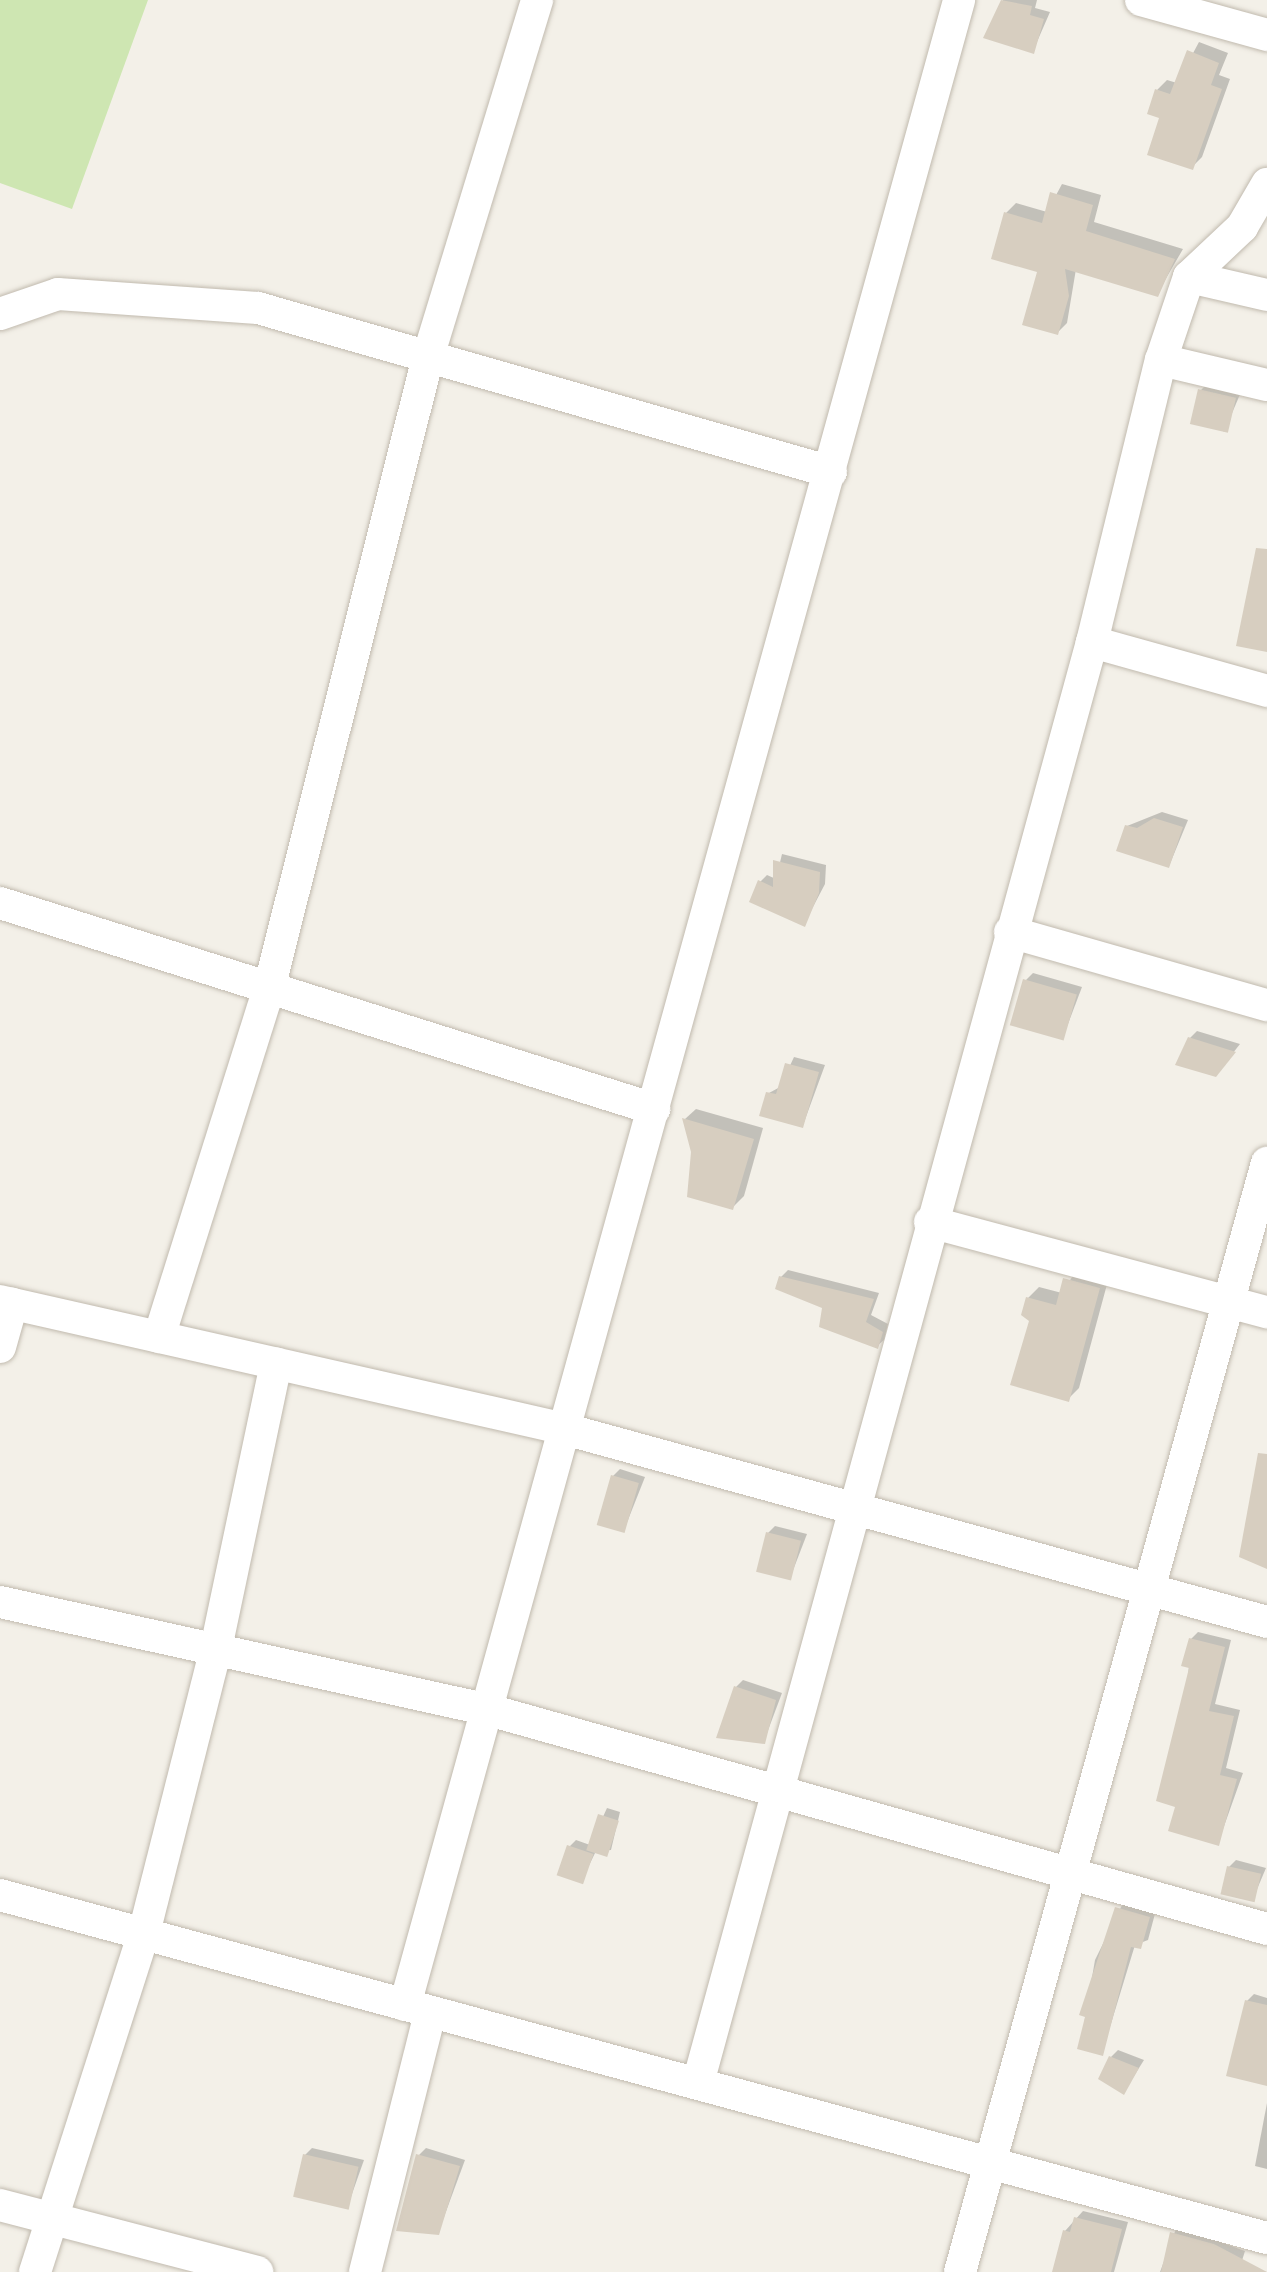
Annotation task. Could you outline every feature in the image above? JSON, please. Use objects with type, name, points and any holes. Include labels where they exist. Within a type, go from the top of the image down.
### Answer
[{"type":"street","points":[[158,1337],[270,986],[428,357],[537,0]]},
{"type":"street","points":[[364,2272],[417,2009],[561,1428],[654,1109],[959,0]]},
{"type":"street","points":[[1141,0],[1267,35]]},
{"type":"street","points":[[698,2084],[857,1505],[930,1222],[1092,642],[1161,360],[1189,278],[1242,228],[1267,184]]},
{"type":"street","points":[[1189,278],[1267,295]]},
{"type":"street","points":[[0,314],[58,294],[258,308],[830,472]]},
{"type":"street","points":[[1161,360],[1267,385]]},
{"type":"street","points":[[1092,642],[1267,690]]},
{"type":"street","points":[[0,902],[654,1109]]},
{"type":"street","points":[[1010,932],[1267,1004]]},
{"type":"street","points":[[960,2272],[1267,1163]]},
{"type":"street","points":[[930,1222],[1267,1312]]},
{"type":"street","points":[[0,1347],[6,1302],[561,1428],[857,1505],[1267,1622]]},
{"type":"street","points":[[35,2272],[49,2218],[144,1933],[215,1652],[276,1363]]},
{"type":"street","points":[[0,1602],[489,1710],[1267,1929]]},
{"type":"street","points":[[0,1895],[988,2166],[1267,2238]]},
{"type":"street","points":[[0,2204],[257,2272]]},
{"type":"green space","points":[[0,0],[148,0],[72,209],[0,183]]},
{"type":"building","points":[[1001,0],[1032,6],[1030,15],[1044,19],[1034,54],[983,38]]},
{"type":"building","points":[[1187,50],[1219,63],[1211,85],[1222,89],[1193,170],[1147,155],[1159,118],[1147,114],[1155,89],[1170,94]]},
{"type":"building","points":[[1050,192],[1093,205],[1086,231],[1175,259],[1158,297],[1065,269],[1069,296],[1058,335],[1022,325],[1037,272],[991,259],[1004,212],[1042,223]]},
{"type":"building","points":[[1198,389],[1236,398],[1228,433],[1190,424]]},
{"type":"building","points":[[1256,548],[1267,549],[1267,652],[1236,646]]},
{"type":"building","points":[[1154,818],[1183,827],[1169,868],[1116,851],[1125,825],[1137,828]]},
{"type":"building","points":[[773,860],[820,872],[819,893],[805,927],[749,902],[758,880],[773,887]]},
{"type":"building","points":[[1023,979],[1077,994],[1064,1041],[1010,1025]]},
{"type":"building","points":[[1188,1037],[1236,1052],[1216,1077],[1175,1065]]},
{"type":"building","points":[[785,1063],[819,1072],[803,1128],[759,1116],[766,1092],[776,1094]]},
{"type":"building","points":[[682,1118],[754,1139],[733,1210],[687,1197],[691,1152]]},
{"type":"building","points":[[779,1276],[874,1299],[866,1322],[883,1332],[878,1349],[819,1327],[822,1308],[775,1289]]},
{"type":"building","points":[[1063,1278],[1100,1288],[1069,1402],[1010,1385],[1029,1321],[1021,1315],[1026,1297],[1056,1305]]},
{"type":"building","points":[[1258,1453],[1267,1454],[1267,1569],[1239,1557]]},
{"type":"building","points":[[611,1475],[639,1483],[625,1533],[597,1525]]},
{"type":"building","points":[[766,1532],[801,1541],[791,1580],[756,1572]]},
{"type":"building","points":[[1189,1638],[1225,1647],[1209,1711],[1234,1716],[1220,1775],[1237,1779],[1219,1846],[1168,1831],[1175,1807],[1156,1801],[1189,1668],[1181,1666]]},
{"type":"building","points":[[734,1686],[776,1700],[765,1744],[716,1738]]},
{"type":"building","points":[[598,1814],[619,1821],[607,1857],[586,1850]]},
{"type":"building","points":[[567,1845],[593,1854],[583,1884],[557,1875]]},
{"type":"building","points":[[1227,1866],[1261,1874],[1255,1902],[1220,1894]]},
{"type":"building","points":[[1115,1907],[1150,1917],[1141,1949],[1131,1947],[1103,2056],[1077,2049],[1085,2017],[1079,2015]]},
{"type":"building","points":[[1245,2000],[1267,2005],[1267,2086],[1226,2076]]},
{"type":"building","points":[[1109,2056],[1139,2068],[1124,2095],[1098,2079]]},
{"type":"building","points":[[303,2154],[359,2167],[349,2210],[293,2197]]},
{"type":"building","points":[[416,2154],[460,2166],[439,2235],[396,2231]]},
{"type":"building","points":[[1074,2217],[1122,2229],[1111,2272],[1052,2272],[1063,2230],[1070,2232]]},
{"type":"building","points":[[1170,2232],[1214,2244],[1267,2272],[1161,2272]]}]
